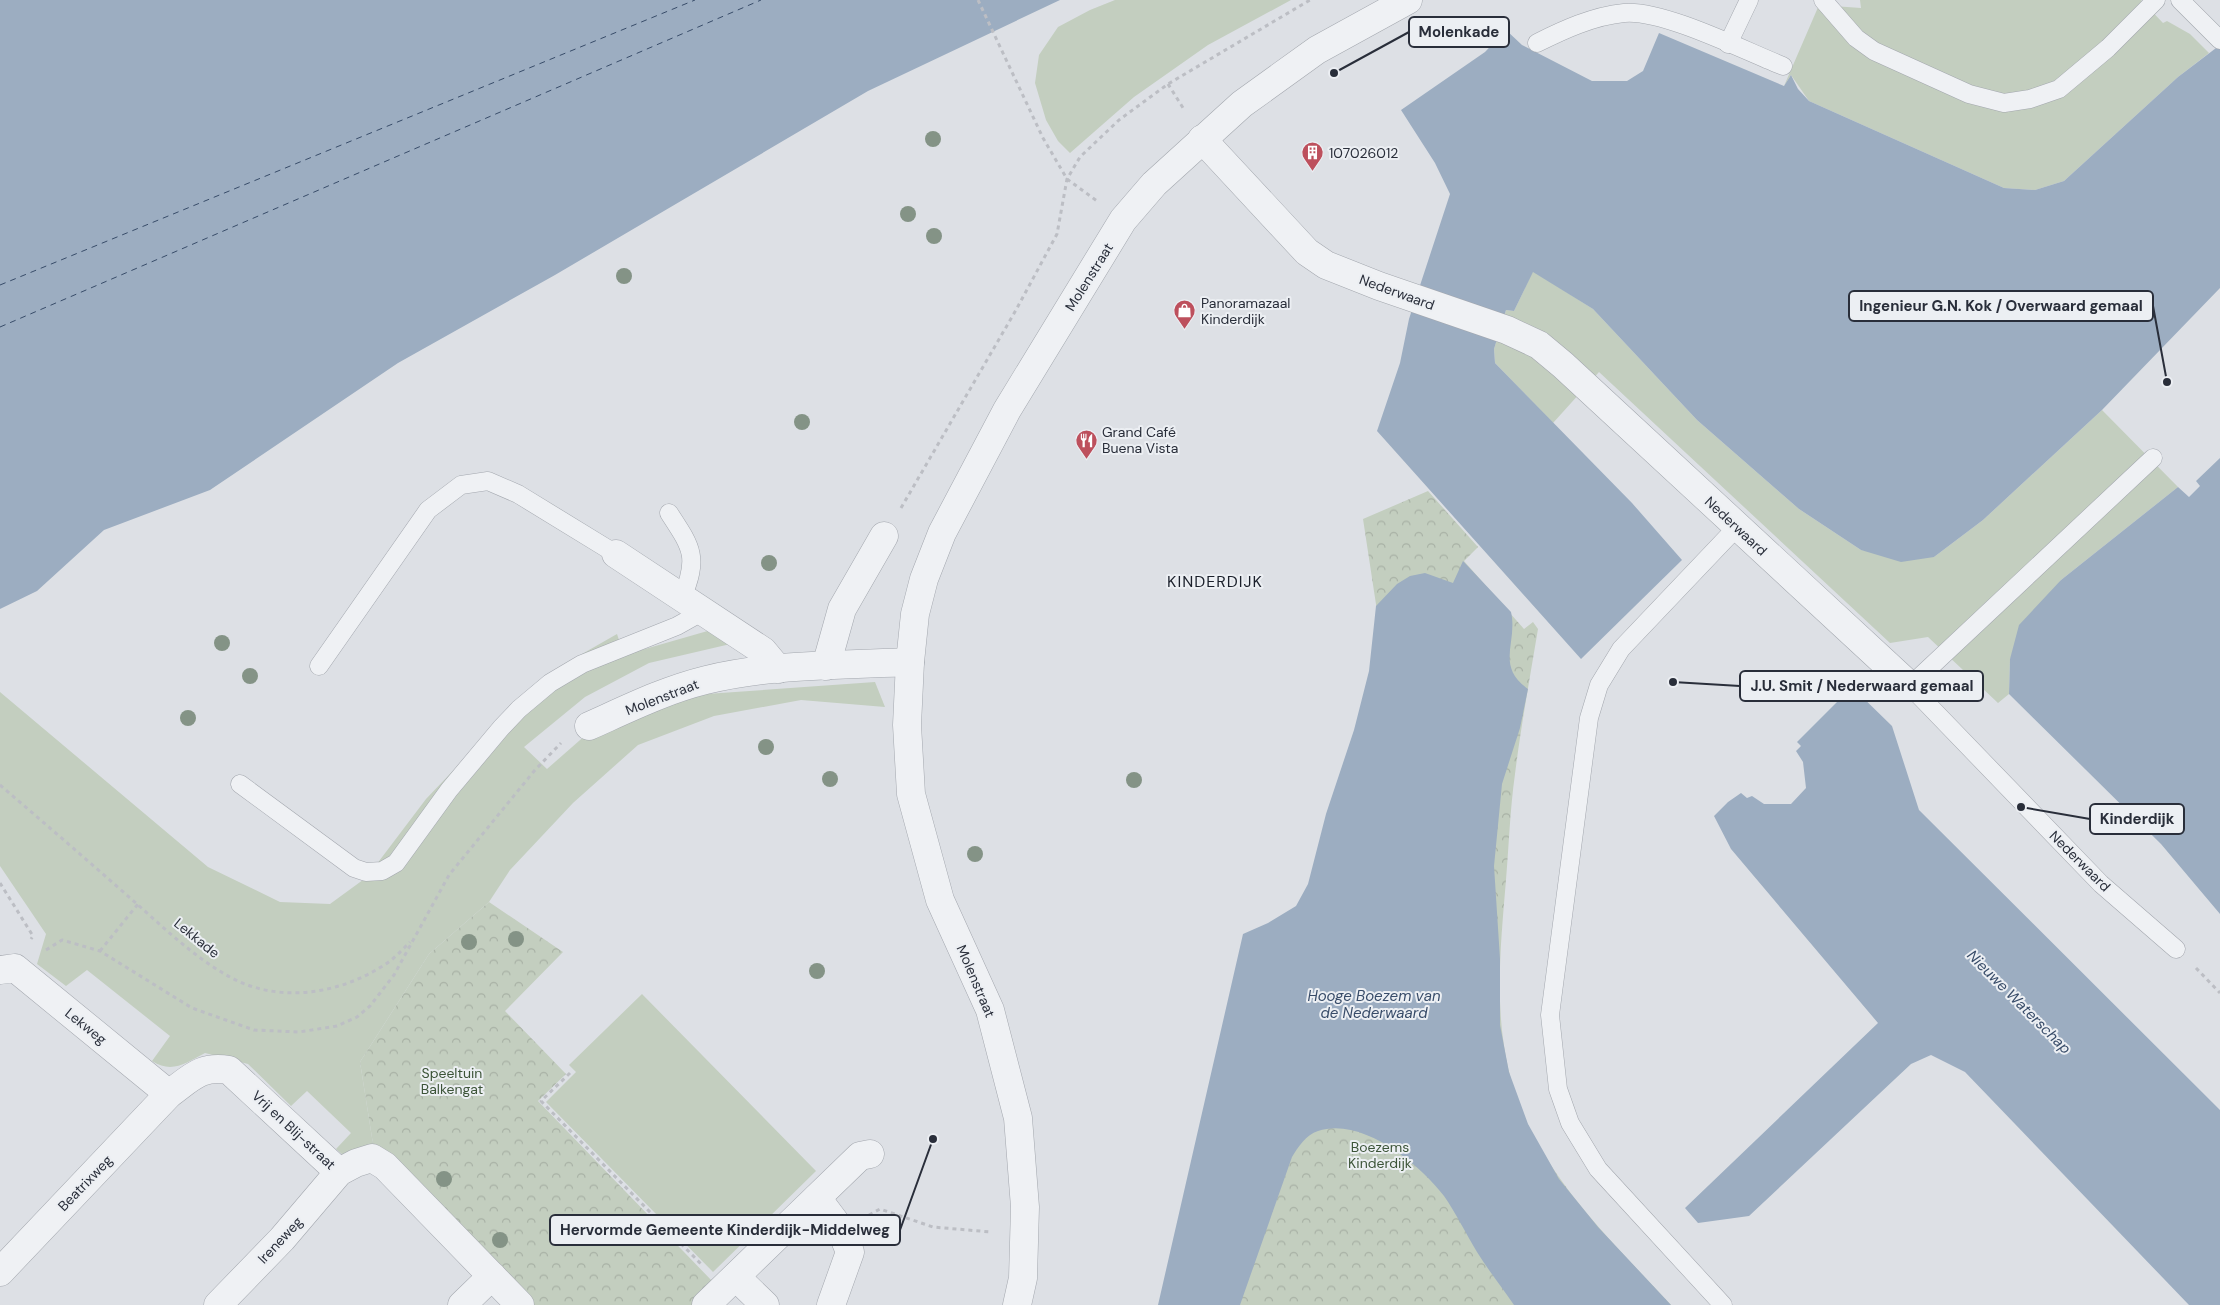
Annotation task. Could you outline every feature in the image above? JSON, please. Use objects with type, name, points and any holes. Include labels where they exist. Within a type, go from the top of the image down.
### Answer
[{"type":"street","name":"Molenstraat","points":[[1017,1305],[1023,1278],[1025,1207],[1016,1109],[990,1010],[940,900],[910,794],[907,725],[910,662],[915,614],[924,578],[942,533],[1007,410],[1123,220],[1154,184],[1242,104],[1317,50],[1408,0]]},
{"type":"street","name":"Nederwaard","points":[[1202,139],[1307,252],[1326,265],[1414,299],[1507,330],[1539,345],[1563,365],[1910,686]]},
{"type":"street","points":[[826,666],[842,609],[884,536]]},
{"type":"street","points":[[616,554],[763,651],[778,669]]},
{"type":"street","name":"Molenstraat","points":[[589,726],[679,688],[707,680],[778,669],[910,662]]},
{"type":"street","name":"Lekweg","points":[[8,969],[170,1094]]},
{"type":"street","name":"Vrij en Blij-straat","points":[[170,1094],[201,1071],[215,1068],[229,1070],[339,1172],[356,1163],[372,1158],[385,1166],[520,1305]]},
{"type":"street","name":"Beatrixweg","points":[[0,1272],[170,1094]]},
{"type":"street","points":[[765,1305],[722,1290],[860,1156],[870,1154]]},
{"type":"street","name":"Ireneweg","points":[[218,1305],[282,1239],[339,1172]]},
{"type":"street","points":[[817,1198],[841,1230],[850,1252],[832,1305]]},
{"type":"street","points":[[462,1305],[492,1276]]},
{"type":"lane","points":[[1728,44],[1749,0]]},
{"type":"lane","points":[[1822,0],[1856,38],[1874,51],[1969,94],[2004,103],[2030,99],[2059,89],[2108,48],[2156,0]]},
{"type":"lane","points":[[2180,0],[2220,40]]},
{"type":"lane","points":[[1537,43],[1569,27],[1624,13],[1655,15],[1783,66]]},
{"type":"lane","points":[[1910,686],[2153,458]]},
{"type":"lane","points":[[318,666],[428,510],[461,485],[488,481],[518,494],[616,554]]},
{"type":"lane","points":[[240,784],[354,868],[366,872],[382,871],[396,862],[449,790],[501,728],[519,709],[550,683],[582,664],[677,626],[692,605],[692,554],[669,512]]},
{"type":"lane","points":[[1723,1305],[1598,1169],[1570,1124],[1558,1089],[1550,1014],[1589,718],[1598,686],[1621,649],[1737,527]]},
{"type":"lane","name":"Nederwaard","points":[[1910,686],[2101,884],[2176,949]]},
{"type":"path","points":[[978,0],[1043,138],[1067,179]]},
{"type":"path","points":[[884,536],[1016,310],[1057,234],[1067,179],[1080,157],[1120,120],[1168,84],[1310,0]]},
{"type":"path","points":[[8,969],[62,940],[100,951],[192,1008],[254,1030],[298,1032],[337,1026],[357,1017],[370,1006],[394,975],[449,875],[535,770],[557,745],[589,726]]},
{"type":"path","name":"Lekkade","points":[[0,785],[188,947],[230,977],[265,990],[286,994],[323,991],[359,979],[383,966],[412,940]]},
{"type":"path","points":[[0,883],[33,936],[8,969]]},
{"type":"path","points":[[100,951],[138,904]]},
{"type":"path","points":[[2176,949],[2220,993]]},
{"type":"path","points":[[570,1073],[541,1101],[722,1290]]},
{"type":"path","points":[[880,1209],[932,1228],[1024,1235]]},
{"type":"green space","points":[[1115,0],[1291,0],[1208,45],[1134,97],[1070,153],[1058,141],[1046,120],[1035,83],[1039,55],[1058,27],[1090,10]]},
{"type":"green space","points":[[1860,0],[2141,0],[2163,23],[2167,21],[2190,34],[2209,53],[2178,77],[2064,181],[2035,190],[2004,188],[1809,101],[1791,75],[1784,86],[1819,5],[1861,8]]},
{"type":"green space","points":[[1533,271],[1593,309],[1697,420],[1799,509],[1861,550],[1934,557],[1983,520],[2102,410],[2178,487],[2061,580],[2010,659],[2009,694],[1998,703],[1928,637],[1890,643],[1599,372],[1553,423],[1495,363],[1494,349],[1506,310],[1514,311]]},
{"type":"green space","name":"Hooge Boezem van de Nederwaard","points":[[1428,491],[1478,547],[1464,561],[1524,629],[1533,622],[1538,629],[1513,787],[1501,943],[1500,1004],[1502,1035],[1516,1095],[1528,1125],[1557,1175],[1612,1242],[1671,1305],[1174,1305],[1392,637],[1379,624],[1363,519]]},
{"type":"green space","points":[[718,628],[739,642],[649,663],[585,697],[524,747],[547,769],[612,712],[692,695],[875,682],[885,707],[801,700],[714,716],[638,745],[573,803],[510,870],[489,902],[429,954],[360,1062],[373,1144],[343,1155],[336,1149],[351,1133],[307,1091],[291,1106],[248,1064],[205,1053],[179,1066],[166,1067],[159,1065],[152,1061],[170,1036],[87,970],[66,986],[37,964],[46,934],[0,866],[0,692],[208,867],[280,902],[330,904],[367,877],[426,799],[511,710],[582,654],[617,634],[624,655]]},
{"type":"green space","name":"Speeltuin Balkengat","points":[[489,902],[563,952],[505,1011],[566,1074],[538,1101],[714,1283],[692,1305],[533,1305],[373,1144],[360,1062],[429,954]]},
{"type":"green space","points":[[642,994],[816,1171],[713,1272],[546,1102],[576,1072],[569,1065]]},
{"type":"water","points":[[0,0],[1060,0],[868,91],[555,275],[398,363],[210,490],[104,530],[37,591],[0,609]]},
{"type":"water","points":[[1506,30],[1522,45],[1592,81],[1627,81],[1643,71],[1659,33],[1784,86],[1791,75],[1798,89],[1809,101],[2004,188],[2035,190],[2064,181],[2178,77],[2220,45],[2220,288],[2102,410],[1983,520],[1934,557],[1901,562],[1861,550],[1799,509],[1697,420],[1593,309],[1533,272],[1514,311],[1506,310],[1494,349],[1495,363],[1632,503],[1682,560],[1581,659],[1377,431],[1400,363],[1409,319],[1450,194],[1435,163],[1401,110],[1485,52]]},
{"type":"water","points":[[2220,458],[2220,914],[2161,844],[2009,694],[2010,659],[2019,625],[2061,580],[2178,487],[2189,497],[2200,486],[2196,481]]},
{"type":"water","name":"Hooge Boezem van de Nederwaard","points":[[1463,561],[1511,612],[1510,662],[1512,671],[1518,680],[1528,689],[1520,728],[1502,784],[1494,866],[1500,959],[1500,1025],[1509,1072],[1528,1124],[1559,1179],[1598,1227],[1671,1305],[1514,1305],[1481,1259],[1444,1196],[1420,1170],[1405,1157],[1370,1137],[1352,1130],[1335,1128],[1318,1131],[1310,1135],[1292,1157],[1240,1305],[1158,1305],[1243,934],[1268,923],[1296,906],[1308,884],[1326,814],[1354,730],[1369,671],[1376,606],[1397,584],[1410,576],[1425,573],[1453,583]]},
{"type":"water","name":"Nieuwe Waterschap","points":[[1852,687],[1892,726],[1919,810],[2220,1110],[2220,1305],[2189,1305],[1965,1072],[1931,1055],[1911,1064],[1749,1216],[1698,1223],[1685,1208],[1878,1023],[1731,849],[1714,816],[1728,802],[1741,793],[1747,798],[1752,796],[1764,804],[1791,804],[1806,788],[1803,762],[1796,751],[1801,746],[1797,742]]},
{"type":"ferry route","points":[[0,285],[695,0]]},
{"type":"ferry route","points":[[0,327],[761,0]]},
{"type":"place","name":"Molenkade","points":[[1334,73]]},
{"type":"place","name":"107026012","points":[[1313,172]]},
{"type":"place","name":"Panoramazaal Kinderdijk","points":[[1185,330]]},
{"type":"place","name":"Ingenieur G.N. Kok / Overwaard gemaal","points":[[2167,382]]},
{"type":"place","name":"Grand Café Buena Vista","points":[[1086,459]]},
{"type":"place","name":"J.U. Smit / Nederwaard gemaal","points":[[1673,682]]},
{"type":"place","name":"Kinderdijk","points":[[2021,807]]},
{"type":"place","name":"Hervormde Gemeente Kinderdijk-Middelweg","points":[[933,1139]]},
{"type":"district","name":"KINDERDIJK","points":[[1215,581]]},
{"type":"park label","name":"Boezems Kinderdijk","points":[[1380,1156]]}]
